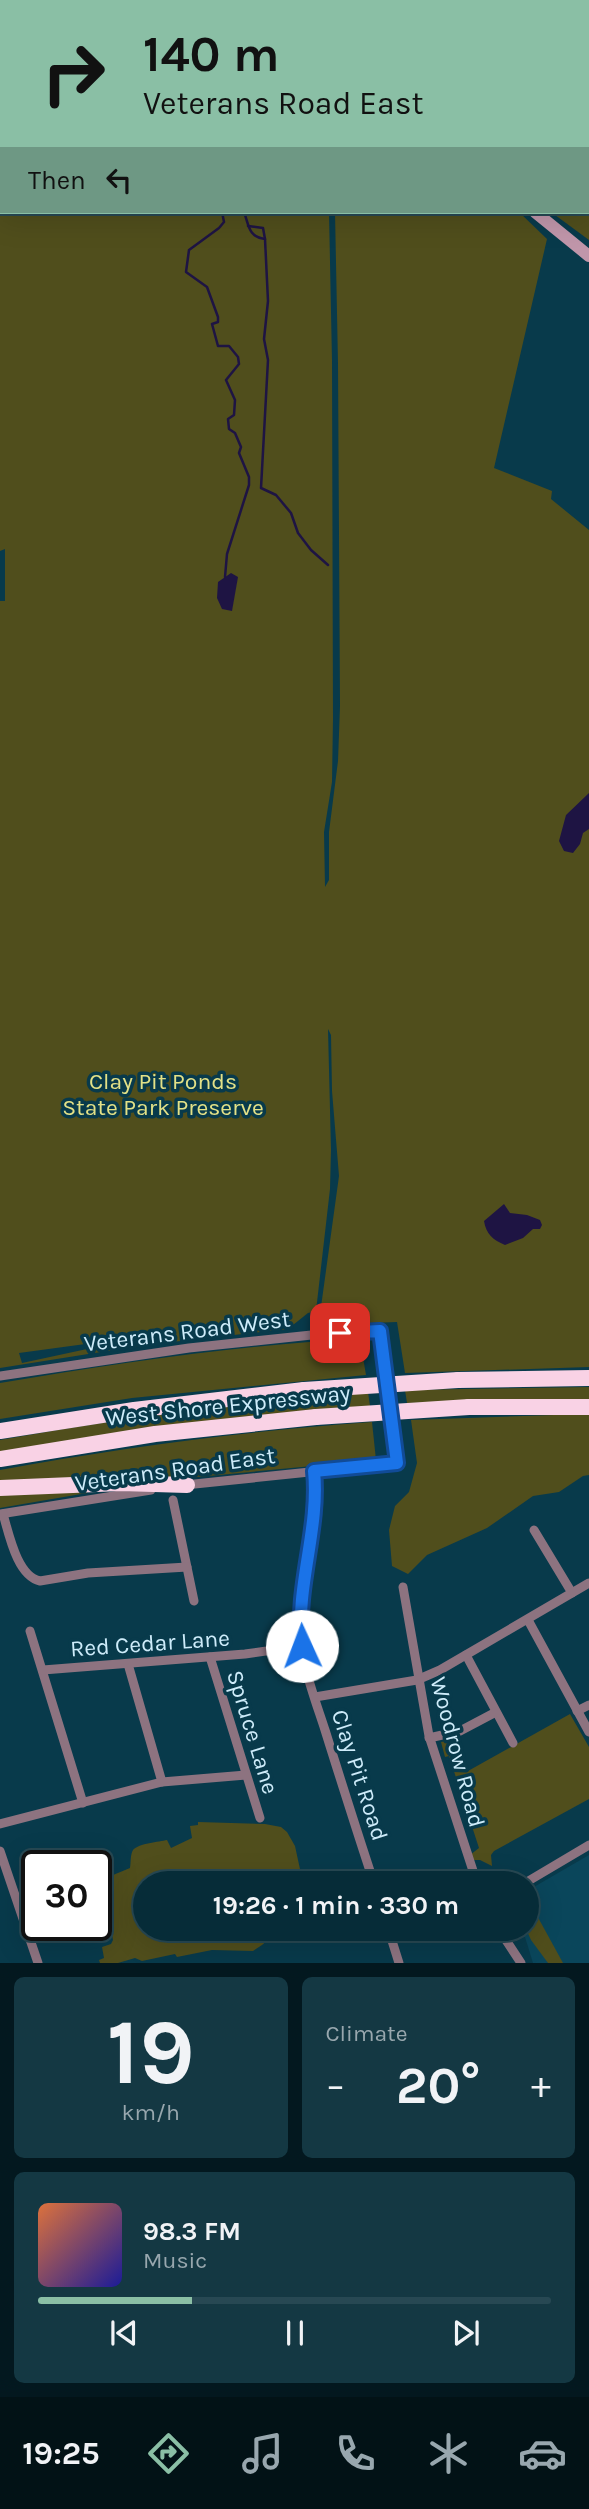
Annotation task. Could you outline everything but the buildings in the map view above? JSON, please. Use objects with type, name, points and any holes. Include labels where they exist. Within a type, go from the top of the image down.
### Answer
[{"type":"highway","name":"West Shore Expressway","points":[[0,1431],[134,1410],[304,1390],[457,1380],[589,1378]]},
{"type":"highway","name":"West Shore Expressway","points":[[0,1459],[155,1434],[316,1417],[469,1408],[589,1407]]},
{"type":"highway","points":[[0,1488],[121,1483],[187,1485]]},
{"type":"street","points":[[537,214],[589,256]]},
{"type":"street","name":"Veterans Road West","points":[[0,1376],[178,1349],[296,1336],[380,1331],[397,1463]]},
{"type":"street","name":"Veterans Road East","points":[[1,1514],[187,1485],[397,1463]]},
{"type":"street","name":"Clay Pit Road","points":[[314,1471],[312,1520],[299,1626],[314,1697],[370,1871]]},
{"type":"street","points":[[173,1500],[194,1601]]},
{"type":"street","points":[[1,1514],[21,1565],[27,1576],[33,1580],[111,1571],[187,1567]]},
{"type":"street","points":[[534,1531],[572,1593]]},
{"type":"street","points":[[314,1697],[417,1680],[588,1585]]},
{"type":"street","name":"Woodrow Road","points":[[402,1587],[429,1738],[473,1871]]},
{"type":"street","points":[[527,1619],[589,1732]]},
{"type":"street","points":[[30,1631],[83,1803]]},
{"type":"street","name":"Red Cedar Lane","points":[[43,1670],[211,1657],[302,1646]]},
{"type":"street","points":[[466,1655],[513,1743]]},
{"type":"street","name":"Spruce Lane","points":[[211,1657],[260,1818]]},
{"type":"street","points":[[128,1664],[162,1782]]},
{"type":"street","points":[[578,1711],[589,1705]]},
{"type":"street","points":[[429,1738],[460,1731],[496,1712]]},
{"type":"street","points":[[0,1824],[162,1782],[246,1775]]},
{"type":"street","points":[[539,1875],[589,1845]]},
{"type":"street","points":[[0,1851],[38,1963]]},
{"type":"street","points":[[392,1941],[399,1963]]},
{"type":"street","points":[[507,1941],[521,1963]]},
{"type":"shaded area","points":[[231,573],[238,577],[232,611],[222,609],[217,598],[218,582]]},
{"type":"shaded area","points":[[589,793],[589,829],[583,833],[580,844],[573,853],[564,851],[559,841],[566,815]]},
{"type":"shaded area","points":[[504,1204],[510,1213],[540,1220],[540,1229],[533,1229],[523,1238],[505,1245],[497,1241],[488,1233],[484,1221]]},
{"type":"shaded area","points":[[589,1855],[589,1963],[533,1963],[526,1941],[539,1941],[539,1884]]},
{"type":"green space","name":"Clay Pit Ponds State Park Preserve","points":[[0,214],[329,214],[333,718],[332,782],[324,832],[325,887],[329,880],[329,832],[338,761],[340,706],[335,214],[521,214],[547,239],[494,468],[552,491],[551,499],[589,530],[589,1367],[405,1373],[397,1322],[337,1321],[334,1315],[340,1308],[335,1304],[321,1307],[339,1176],[332,1091],[331,1035],[328,1029],[330,1189],[316,1311],[308,1313],[288,1329],[145,1345],[0,1368],[0,601],[5,601],[5,549],[0,551]],"holes":[[[152,1335],[22,1363],[19,1353]]]},
{"type":"green space","points":[[554,214],[589,214],[589,240]]},
{"type":"green space","points":[[358,1339],[366,1375],[132,1398],[0,1419],[0,1383],[178,1356]]},
{"type":"green space","points":[[589,1387],[589,1400],[407,1403],[405,1390]]},
{"type":"green space","points":[[368,1392],[370,1406],[182,1424],[0,1453],[0,1440],[46,1432],[229,1406]]},
{"type":"green space","points":[[589,1415],[589,1475],[559,1492],[533,1496],[487,1528],[427,1555],[408,1574],[392,1566],[389,1530],[395,1506],[409,1492],[417,1463],[411,1420]]},
{"type":"green space","points":[[372,1422],[376,1460],[187,1478],[0,1484],[0,1470],[46,1462],[232,1435]]},
{"type":"green space","points":[[86,1489],[87,1493],[0,1508],[0,1492]]},
{"type":"green space","points":[[570,1714],[589,1747],[589,1799],[494,1851],[491,1855],[492,1866],[480,1860],[473,1860],[470,1855],[479,1848],[449,1756],[445,1757],[441,1742],[458,1739],[468,1771]]},
{"type":"green space","points":[[198,1822],[281,1827],[295,1846],[300,1871],[133,1871],[133,1941],[267,1941],[253,1951],[212,1950],[177,1957],[175,1954],[142,1961],[135,1958],[118,1963],[100,1963],[99,1960],[104,1958],[102,1947],[111,1944],[113,1940],[112,1875],[130,1868],[132,1852],[136,1848],[167,1840],[171,1848],[192,1838],[190,1826],[198,1825]]},
{"type":"green space","points":[[539,1919],[563,1963],[548,1963],[532,1941],[539,1941]]},
{"type":"waterway","points":[[222,214],[224,222],[219,228],[189,250],[186,272],[207,287],[218,317],[218,322],[212,324],[218,346],[229,346],[238,357],[239,364],[226,380],[235,400],[234,415],[228,419],[229,429],[235,433],[241,447],[239,453],[249,477],[249,485],[227,554],[225,577]]},
{"type":"waterway","points":[[245,214],[252,233],[265,239],[268,301],[264,339],[268,360],[261,488],[276,495],[291,513],[298,533],[311,550],[328,565]]},
{"type":"waterway","points":[[248,226],[263,228],[265,239]]},
{"type":"route","points":[[302,1646],[299,1626],[315,1490],[314,1471],[397,1463],[380,1331],[340,1333]]}]
